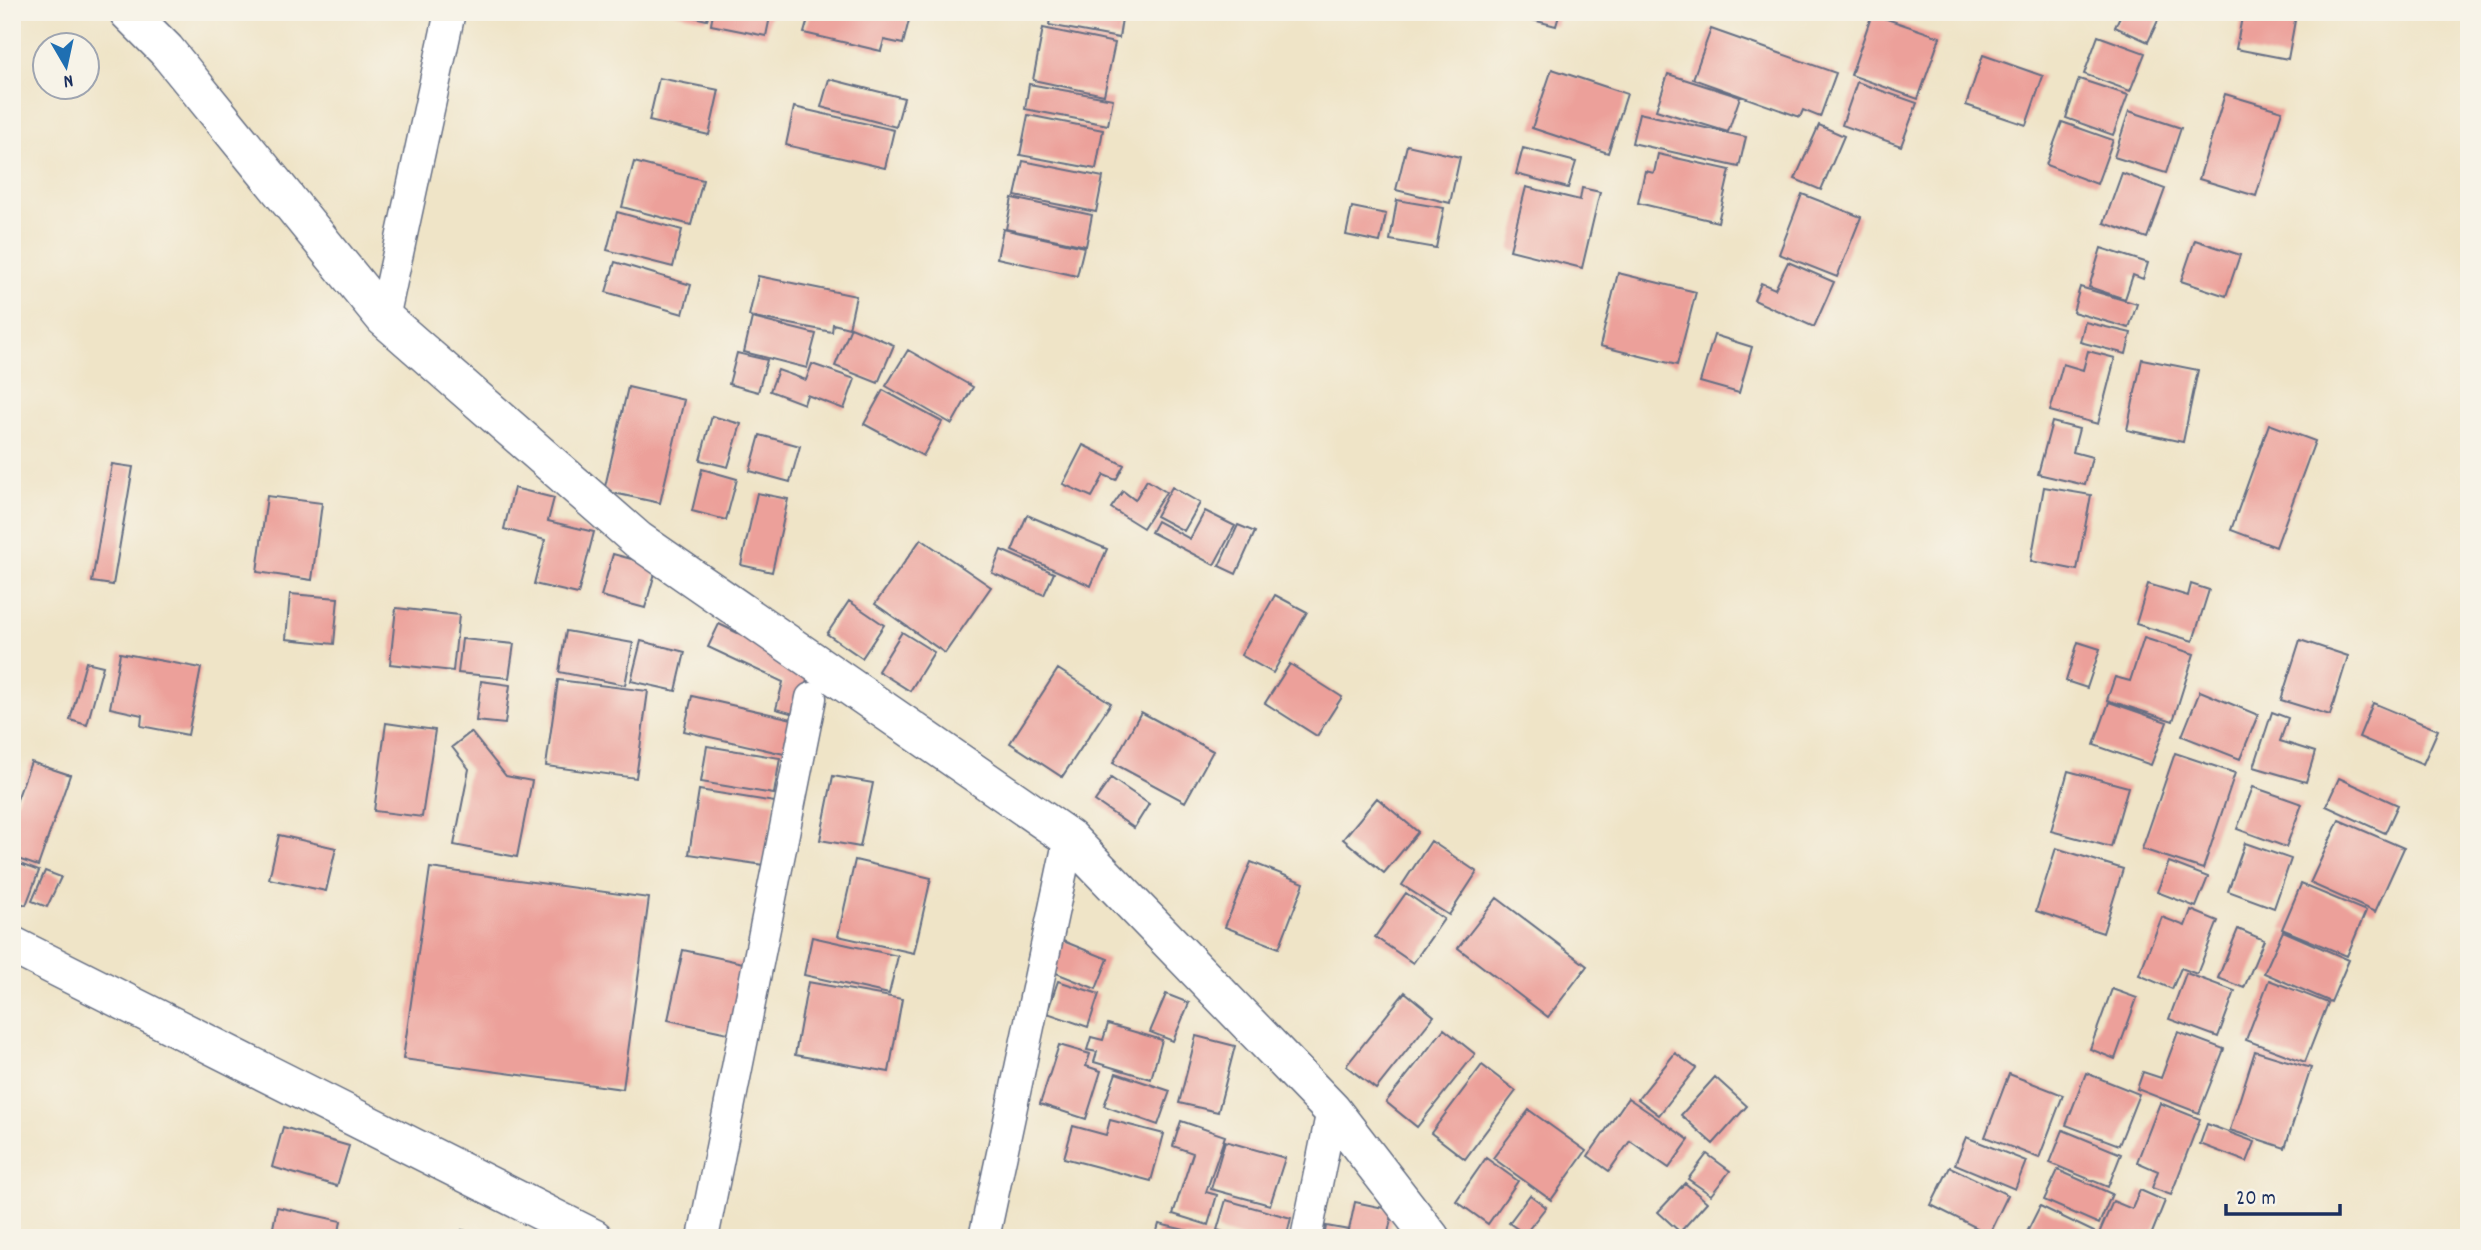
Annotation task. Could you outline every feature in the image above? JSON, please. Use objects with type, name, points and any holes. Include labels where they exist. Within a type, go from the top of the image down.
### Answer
[{"type":"street","points":[[128,12],[166,50],[384,318],[638,540],[1069,838],[1332,1110],[1430,1238]]},
{"type":"street","points":[[384,318],[450,12]]},
{"type":"street","points":[[703,1238],[811,698]]},
{"type":"street","points":[[984,1238],[1069,838]]},
{"type":"street","points":[[12,945],[594,1238]]},
{"type":"street","points":[[1306,1238],[1332,1110]]},
{"type":"building","points":[[672,12],[709,12],[707,20]]},
{"type":"building","points":[[713,12],[771,12],[766,36],[711,25]]},
{"type":"building","points":[[810,12],[875,12],[909,20],[903,44],[884,40],[881,51],[804,33]]},
{"type":"building","points":[[1051,12],[1123,12],[1119,38],[1049,25]]},
{"type":"building","points":[[1531,12],[1560,12],[1556,26],[1529,19]]},
{"type":"building","points":[[2122,12],[2162,12],[2148,42],[2115,27]]},
{"type":"building","points":[[2243,12],[2282,12],[2296,15],[2288,59],[2236,49]]},
{"type":"building","points":[[1872,14],[1940,37],[1918,99],[1851,75]]},
{"type":"building","points":[[1043,28],[1115,43],[1104,95],[1033,80]]},
{"type":"building","points":[[1711,29],[1836,73],[1820,117],[1803,110],[1800,117],[1693,79]]},
{"type":"building","points":[[2098,36],[2145,53],[2130,91],[2084,74]]},
{"type":"building","points":[[1983,55],[2043,76],[2026,125],[1966,105]]},
{"type":"building","points":[[1552,69],[1627,94],[1608,153],[1532,128]]},
{"type":"building","points":[[1668,74],[1740,97],[1728,132],[1656,110]]},
{"type":"building","points":[[659,78],[719,90],[709,135],[649,121]]},
{"type":"building","points":[[829,79],[904,98],[896,127],[821,107]]},
{"type":"building","points":[[2079,79],[2128,95],[2113,135],[2066,118]]},
{"type":"building","points":[[1857,82],[1917,103],[1901,146],[1842,125]]},
{"type":"building","points":[[1029,84],[1113,99],[1108,125],[1025,109]]},
{"type":"building","points":[[2225,94],[2282,111],[2256,196],[2199,179]]},
{"type":"building","points":[[794,107],[894,130],[885,168],[786,145]]},
{"type":"building","points":[[2129,111],[2181,128],[2166,173],[2114,157]]},
{"type":"building","points":[[1639,113],[1746,137],[1739,167],[1632,143]]},
{"type":"building","points":[[1028,115],[1103,130],[1096,169],[1020,155]]},
{"type":"building","points":[[2062,122],[2113,140],[2097,184],[2046,165]]},
{"type":"building","points":[[1819,125],[1844,136],[1821,190],[1795,179]]},
{"type":"building","points":[[1407,145],[1460,157],[1450,203],[1396,190]]},
{"type":"building","points":[[1523,148],[1576,162],[1568,188],[1516,174]]},
{"type":"building","points":[[1658,154],[1730,170],[1718,222],[1638,203],[1645,171],[1654,173]]},
{"type":"building","points":[[1023,161],[1103,177],[1096,212],[1015,196]]},
{"type":"building","points":[[634,162],[703,180],[691,225],[622,207]]},
{"type":"building","points":[[2122,173],[2165,189],[2147,238],[2104,223]]},
{"type":"building","points":[[1526,187],[1580,200],[1582,188],[1600,192],[1582,268],[1510,250]]},
{"type":"building","points":[[1802,194],[1861,217],[1837,277],[1779,254]]},
{"type":"building","points":[[1012,198],[1092,215],[1086,246],[1006,229]]},
{"type":"building","points":[[1397,200],[1444,208],[1436,248],[1390,240]]},
{"type":"building","points":[[1352,207],[1386,214],[1380,242],[1346,235]]},
{"type":"building","points":[[617,212],[682,230],[673,267],[607,250]]},
{"type":"building","points":[[1003,229],[1084,247],[1077,276],[997,258]]},
{"type":"building","points":[[2195,240],[2240,255],[2226,296],[2181,281]]},
{"type":"building","points":[[2101,248],[2148,263],[2143,279],[2133,275],[2125,299],[2089,287]]},
{"type":"building","points":[[615,262],[691,285],[683,314],[606,292]]},
{"type":"building","points":[[1788,262],[1834,282],[1814,327],[1754,300],[1761,283],[1775,289]]},
{"type":"building","points":[[1618,273],[1696,292],[1677,365],[1600,346]]},
{"type":"building","points":[[758,276],[856,296],[849,328],[833,324],[832,332],[749,316]]},
{"type":"building","points":[[2080,287],[2137,304],[2129,328],[2073,312]]},
{"type":"building","points":[[752,318],[816,334],[807,368],[744,352]]},
{"type":"building","points":[[2085,322],[2131,333],[2126,354],[2080,342]]},
{"type":"building","points":[[851,327],[894,345],[878,383],[835,366]]},
{"type":"building","points":[[1714,335],[1752,347],[1739,393],[1700,382]]},
{"type":"building","points":[[908,350],[973,387],[952,424],[886,386]]},
{"type":"building","points":[[2088,351],[2115,358],[2098,424],[2050,411],[2063,364],[2083,370]]},
{"type":"building","points":[[737,353],[767,360],[758,392],[729,384]]},
{"type":"building","points":[[2142,359],[2198,370],[2183,442],[2127,430]]},
{"type":"building","points":[[812,364],[855,379],[844,409],[807,395],[804,404],[770,391],[778,370],[806,380]]},
{"type":"building","points":[[628,387],[684,400],[660,503],[604,491]]},
{"type":"building","points":[[883,390],[942,422],[923,456],[864,424]]},
{"type":"building","points":[[712,416],[741,424],[728,467],[700,460]]},
{"type":"building","points":[[2052,422],[2079,429],[2073,452],[2092,457],[2085,485],[2038,474]]},
{"type":"building","points":[[2269,424],[2315,441],[2276,547],[2231,530]]},
{"type":"building","points":[[760,435],[800,446],[790,482],[750,471]]},
{"type":"building","points":[[1083,445],[1124,465],[1116,480],[1104,475],[1092,497],[1063,484]]},
{"type":"building","points":[[112,464],[133,467],[113,585],[92,582]]},
{"type":"building","points":[[702,469],[737,479],[726,520],[692,511]]},
{"type":"building","points":[[1147,480],[1166,492],[1143,528],[1111,508],[1123,491],[1135,500]]},
{"type":"building","points":[[1172,487],[1200,503],[1184,531],[1156,516]]},
{"type":"building","points":[[2044,487],[2091,495],[2077,570],[2031,561]]},
{"type":"building","points":[[514,488],[554,498],[548,521],[594,532],[578,594],[534,584],[545,540],[504,529]]},
{"type":"building","points":[[757,493],[788,499],[772,572],[741,565]]},
{"type":"building","points":[[267,496],[322,503],[312,580],[257,572]]},
{"type":"building","points":[[1205,511],[1235,526],[1214,565],[1151,532],[1157,521],[1190,539]]},
{"type":"building","points":[[1027,515],[1107,549],[1091,586],[1012,551]]},
{"type":"building","points":[[1238,525],[1255,532],[1236,574],[1219,566]]},
{"type":"building","points":[[921,539],[991,587],[945,653],[875,604]]},
{"type":"building","points":[[1001,550],[1054,573],[1044,595],[992,573]]},
{"type":"building","points":[[613,554],[657,566],[645,608],[601,596]]},
{"type":"building","points":[[2148,584],[2188,596],[2191,584],[2209,590],[2193,641],[2136,624]]},
{"type":"building","points":[[290,594],[338,598],[334,644],[286,639]]},
{"type":"building","points":[[1275,595],[1307,612],[1273,673],[1241,655]]},
{"type":"building","points":[[849,601],[884,625],[862,658],[827,634]]},
{"type":"building","points":[[396,608],[459,615],[453,671],[390,664]]},
{"type":"building","points":[[719,624],[810,668],[798,715],[776,709],[783,682],[708,647]]},
{"type":"building","points":[[566,631],[633,643],[625,685],[559,672]]},
{"type":"building","points":[[902,632],[934,652],[910,691],[878,671]]},
{"type":"building","points":[[2144,638],[2194,654],[2173,721],[2107,700],[2115,677],[2130,681]]},
{"type":"building","points":[[462,639],[514,644],[509,678],[458,673]]},
{"type":"building","points":[[2300,640],[2348,656],[2330,715],[2281,700]]},
{"type":"building","points":[[641,641],[685,652],[676,691],[631,681]]},
{"type":"building","points":[[2078,642],[2100,649],[2087,688],[2066,681]]},
{"type":"building","points":[[120,653],[201,668],[188,735],[141,726],[142,715],[110,708]]},
{"type":"building","points":[[86,662],[103,666],[87,725],[70,720]]},
{"type":"building","points":[[1290,664],[1342,697],[1317,736],[1265,703]]},
{"type":"building","points":[[1058,669],[1111,703],[1062,777],[1010,743]]},
{"type":"building","points":[[558,680],[648,691],[636,778],[546,766]]},
{"type":"building","points":[[481,681],[510,685],[505,724],[476,721]]},
{"type":"building","points":[[2200,691],[2258,715],[2240,759],[2182,736]]},
{"type":"building","points":[[692,696],[792,719],[784,754],[684,731]]},
{"type":"building","points":[[2109,702],[2167,722],[2151,765],[2094,745]]},
{"type":"building","points":[[2373,703],[2438,730],[2423,764],[2359,737]]},
{"type":"building","points":[[1141,712],[1213,751],[1185,802],[1113,763]]},
{"type":"building","points":[[2272,712],[2288,718],[2280,741],[2315,752],[2306,782],[2254,767]]},
{"type":"building","points":[[386,723],[435,730],[422,817],[374,811]]},
{"type":"building","points":[[471,732],[506,776],[532,781],[517,857],[454,845],[469,769],[452,747]]},
{"type":"building","points":[[707,746],[780,758],[774,794],[701,782]]},
{"type":"building","points":[[2175,753],[2235,773],[2203,869],[2142,849]]},
{"type":"building","points":[[31,762],[70,775],[38,866],[12,857],[12,813]]},
{"type":"building","points":[[2068,771],[2128,787],[2111,847],[2051,831]]},
{"type":"building","points":[[833,776],[873,783],[860,847],[820,840]]},
{"type":"building","points":[[1111,778],[1149,804],[1134,828],[1095,801]]},
{"type":"building","points":[[2339,778],[2398,805],[2385,833],[2326,806]]},
{"type":"building","points":[[2253,787],[2302,804],[2286,847],[2237,829]]},
{"type":"building","points":[[699,790],[775,802],[764,865],[689,854]]},
{"type":"building","points":[[1377,798],[1418,832],[1384,873],[1343,839]]},
{"type":"building","points":[[2339,820],[2404,848],[2375,912],[2310,883]]},
{"type":"building","points":[[279,835],[336,848],[326,891],[269,879]]},
{"type":"building","points":[[1431,841],[1477,872],[1449,915],[1402,885]]},
{"type":"building","points":[[2245,843],[2291,859],[2274,908],[2228,891]]},
{"type":"building","points":[[2056,848],[2123,869],[2103,933],[2036,911]]},
{"type":"building","points":[[855,860],[931,878],[914,953],[838,936]]},
{"type":"building","points":[[12,861],[39,871],[26,905],[12,900]]},
{"type":"building","points":[[1251,862],[1304,883],[1279,948],[1225,927]]},
{"type":"building","points":[[2169,862],[2208,877],[2196,907],[2157,892]]},
{"type":"building","points":[[430,868],[649,898],[623,1089],[403,1059]]},
{"type":"building","points":[[45,871],[61,877],[47,907],[32,901]]},
{"type":"building","points":[[2301,884],[2366,911],[2347,956],[2282,929]]},
{"type":"building","points":[[1406,893],[1444,919],[1413,963],[1375,937]]},
{"type":"building","points":[[1497,898],[1587,966],[1548,1017],[1458,948]]},
{"type":"building","points":[[2191,910],[2218,921],[2197,974],[2181,968],[2172,989],[2139,975],[2162,917],[2185,926]]},
{"type":"building","points":[[2238,929],[2264,940],[2244,988],[2218,978]]},
{"type":"building","points":[[2283,931],[2349,960],[2331,1002],[2264,973]]},
{"type":"building","points":[[812,937],[898,956],[889,994],[804,975]]},
{"type":"building","points":[[1063,941],[1108,959],[1096,989],[1051,971]]},
{"type":"building","points":[[683,950],[752,965],[737,1035],[668,1020]]},
{"type":"building","points":[[2186,973],[2235,991],[2218,1037],[2169,1019]]},
{"type":"building","points":[[2269,980],[2328,1003],[2305,1062],[2246,1040]]},
{"type":"building","points":[[1058,981],[1099,994],[1088,1027],[1047,1013]]},
{"type":"building","points":[[808,982],[902,999],[889,1072],[795,1055]]},
{"type":"building","points":[[2112,989],[2137,998],[2115,1059],[2090,1049]]},
{"type":"building","points":[[1405,992],[1434,1016],[1376,1089],[1346,1066]]},
{"type":"building","points":[[1166,994],[1189,1003],[1173,1041],[1150,1032]]},
{"type":"building","points":[[1108,1024],[1162,1040],[1151,1079],[1094,1062],[1097,1052],[1087,1050],[1091,1037],[1103,1040]]},
{"type":"building","points":[[1444,1029],[1475,1054],[1417,1127],[1386,1102]]},
{"type":"building","points":[[2178,1032],[2224,1049],[2199,1113],[2137,1089],[2143,1072],[2161,1078]]},
{"type":"building","points":[[1196,1036],[1235,1046],[1218,1112],[1179,1103]]},
{"type":"building","points":[[1059,1045],[1090,1054],[1086,1066],[1101,1071],[1086,1119],[1040,1104]]},
{"type":"building","points":[[2255,1051],[2311,1068],[2285,1148],[2230,1130]]},
{"type":"building","points":[[1675,1053],[1696,1068],[1659,1115],[1638,1099]]},
{"type":"building","points":[[1482,1065],[1516,1091],[1465,1159],[1431,1133]]},
{"type":"building","points":[[1116,1073],[1170,1091],[1158,1125],[1104,1106]]},
{"type":"building","points":[[2086,1073],[2139,1094],[2119,1145],[2066,1125]]},
{"type":"building","points":[[2009,1074],[2063,1095],[2039,1158],[1985,1137]]},
{"type":"building","points":[[1715,1077],[1747,1106],[1713,1144],[1681,1115]]},
{"type":"building","points":[[1628,1098],[1689,1140],[1669,1168],[1630,1141],[1609,1171],[1588,1156]]},
{"type":"building","points":[[2160,1103],[2200,1119],[2171,1195],[2152,1188],[2158,1171],[2137,1162]]},
{"type":"building","points":[[1529,1110],[1586,1151],[1551,1200],[1493,1158]]},
{"type":"building","points":[[1110,1120],[1164,1134],[1151,1181],[1064,1158],[1073,1126],[1106,1135]]},
{"type":"building","points":[[1181,1121],[1225,1136],[1206,1192],[1217,1195],[1208,1225],[1173,1214],[1193,1153],[1173,1146]]},
{"type":"building","points":[[2207,1124],[2255,1142],[2247,1162],[2200,1144]]},
{"type":"building","points":[[283,1127],[349,1146],[337,1186],[272,1167]]},
{"type":"building","points":[[2063,1130],[2121,1154],[2108,1187],[2050,1163]]},
{"type":"building","points":[[1966,1137],[2026,1161],[2015,1189],[1955,1164]]},
{"type":"building","points":[[1225,1141],[1285,1158],[1270,1205],[1211,1189]]},
{"type":"building","points":[[1707,1154],[1730,1171],[1711,1195],[1688,1179]]},
{"type":"building","points":[[1486,1158],[1518,1181],[1488,1224],[1456,1201]]},
{"type":"building","points":[[1950,1167],[2008,1195],[1989,1234],[1931,1205]]},
{"type":"building","points":[[2058,1170],[2112,1194],[2099,1224],[2044,1200]]},
{"type":"building","points":[[1685,1183],[1707,1202],[1680,1232],[1658,1212]]},
{"type":"building","points":[[2140,1190],[2165,1201],[2150,1238],[2097,1238],[2113,1201],[2132,1209]]},
{"type":"building","points":[[1530,1195],[1546,1207],[1525,1234],[1509,1223]]},
{"type":"building","points":[[1226,1200],[1291,1218],[1286,1238],[1244,1238],[1217,1230]]},
{"type":"building","points":[[1355,1202],[1393,1210],[1387,1238],[1324,1238],[1326,1226],[1349,1230]]},
{"type":"building","points":[[2040,1206],[2094,1232],[2091,1238],[2024,1238]]},
{"type":"building","points":[[277,1207],[341,1221],[338,1238],[271,1238]]},
{"type":"building","points":[[1159,1224],[1215,1237],[1215,1238],[1155,1238]]},
{"type":"building","points":[[462,1230],[491,1237],[491,1238],[461,1238]]}]
